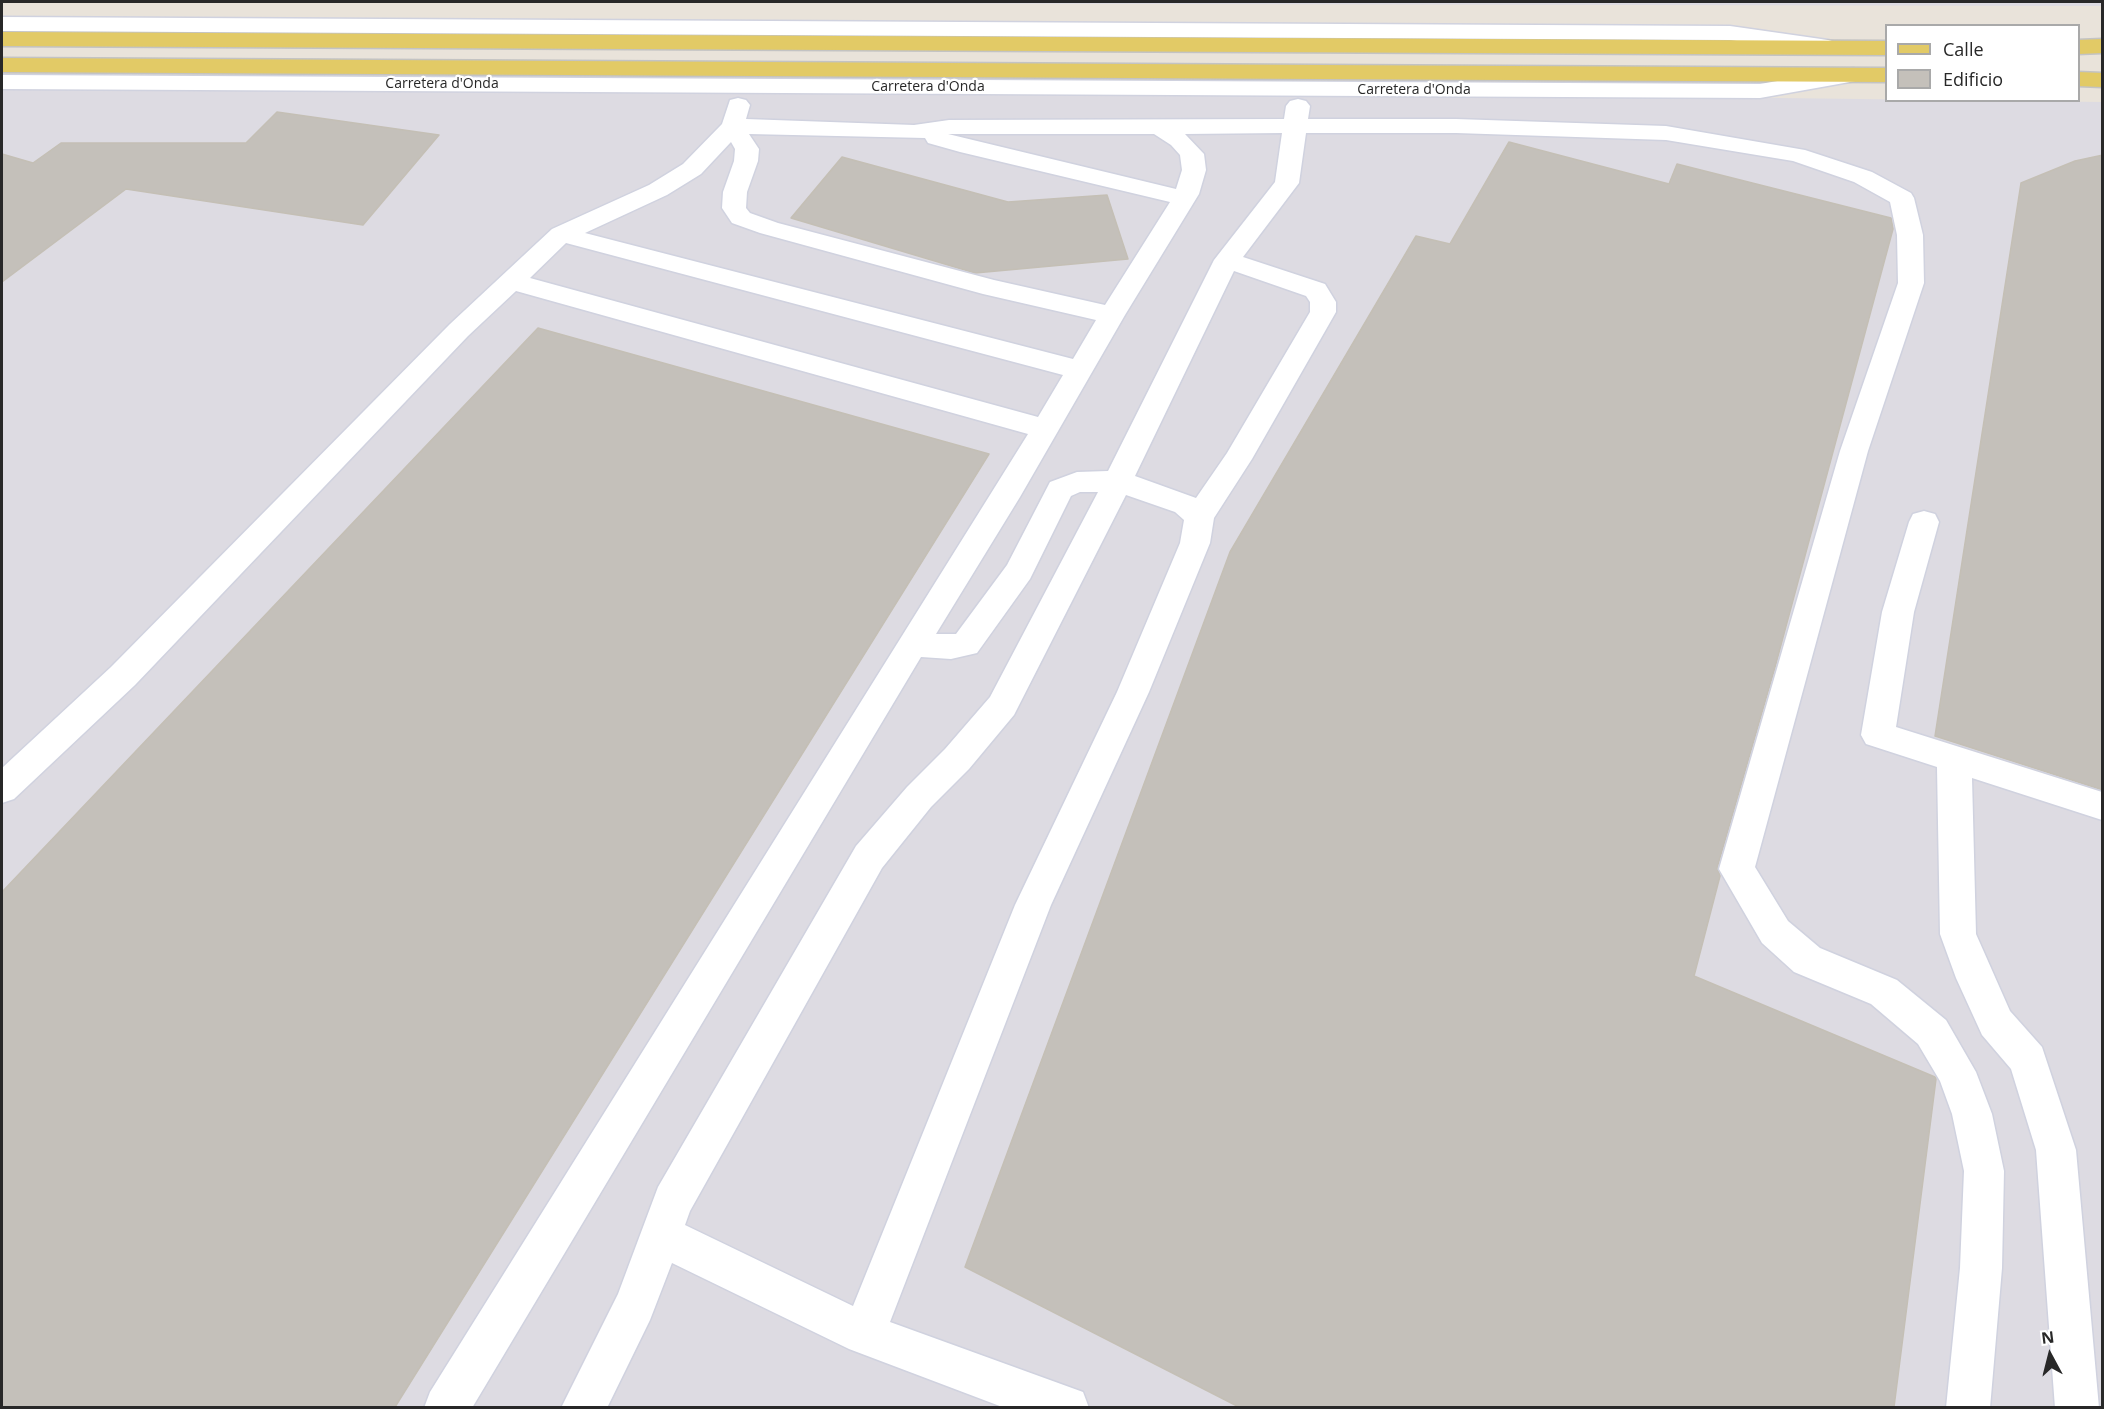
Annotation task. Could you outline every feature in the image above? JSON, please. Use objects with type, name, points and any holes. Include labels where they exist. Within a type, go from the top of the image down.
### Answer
[{"type":"main road","points":[[2,39],[1885,48]]},
{"type":"main road","points":[[2080,47],[2103,46]]},
{"type":"main road","name":"Carretera d'Onda","points":[[2,65],[1885,75]]},
{"type":"main road","points":[[2080,79],[2103,80]]},
{"type":"street","points":[[2,24],[1730,33],[1833,48]]},
{"type":"street","name":"Carretera d'Onda","points":[[2,82],[1760,91],[1852,75]]},
{"type":"street","points":[[19,102],[39,82]]},
{"type":"street","points":[[2,789],[123,676],[459,330],[561,234],[658,190],[692,170],[733,126],[742,86]]},
{"type":"street","points":[[583,1407],[635,1305],[673,1202],[869,857],[919,796],[957,759],[1002,706],[1118,481],[1227,260],[1287,183],[1300,89]]},
{"type":"street","points":[[733,126],[914,132],[949,127],[1456,126],[1666,133],[1797,155],[1863,177],[1902,198],[1910,235],[1911,283],[1854,451],[1737,869],[1776,932],[1807,960],[1884,992],[1932,1032],[1956,1072],[1972,1114],[1984,1171],[1980,1268],[1968,1407]]},
{"type":"street","points":[[733,126],[747,149],[746,161],[735,192],[734,208],[741,218],[752,223],[992,288],[1112,315]]},
{"type":"street","points":[[446,1407],[1046,429],[1112,315],[1184,198],[1194,170],[1192,154],[1179,140],[1158,126]]},
{"type":"street","points":[[914,132],[1184,198]]},
{"type":"street","points":[[561,234],[1080,370]]},
{"type":"street","points":[[864,1334],[1033,905],[1133,692],[1195,543],[1199,517],[1238,459],[1323,312],[1323,302],[1316,290],[1227,260]]},
{"type":"street","points":[[511,281],[1046,429]]},
{"type":"street","points":[[912,644],[951,647],[966,644],[1019,571],[1060,489],[1077,482],[1118,481],[1185,505],[1199,517]]},
{"type":"street","points":[[1924,522],[1898,612],[1878,735],[2103,806]]},
{"type":"street","points":[[1954,759],[1958,934],[1996,1023],[2028,1060],[2056,1150],[2077,1407]]},
{"type":"street","points":[[660,1235],[864,1334],[1067,1407]]},
{"type":"shaded area","points":[[272,2],[2102,2],[2102,6]]},
{"type":"shaded area","points":[[2,76],[1885,99],[1885,102],[2102,102],[2102,1407],[2,1408]]},
{"type":"building","points":[[277,112],[439,135],[363,225],[126,189],[2,282],[2,154],[33,163],[61,143],[246,143]]},
{"type":"building","points":[[1509,142],[1669,184],[1677,164],[1891,218],[1893,229],[1775,667],[1717,868],[1720,876],[1694,976],[1936,1079],[1894,1407],[1239,1407],[965,1267],[1230,552],[1416,236],[1450,244]]},
{"type":"building","points":[[2103,155],[2103,790],[1935,736],[2021,183],[2075,161]]},
{"type":"building","points":[[842,157],[1008,202],[1107,195],[1128,259],[975,273],[791,218]]},
{"type":"building","points":[[538,328],[989,454],[395,1407],[2,1407],[2,892]]}]
